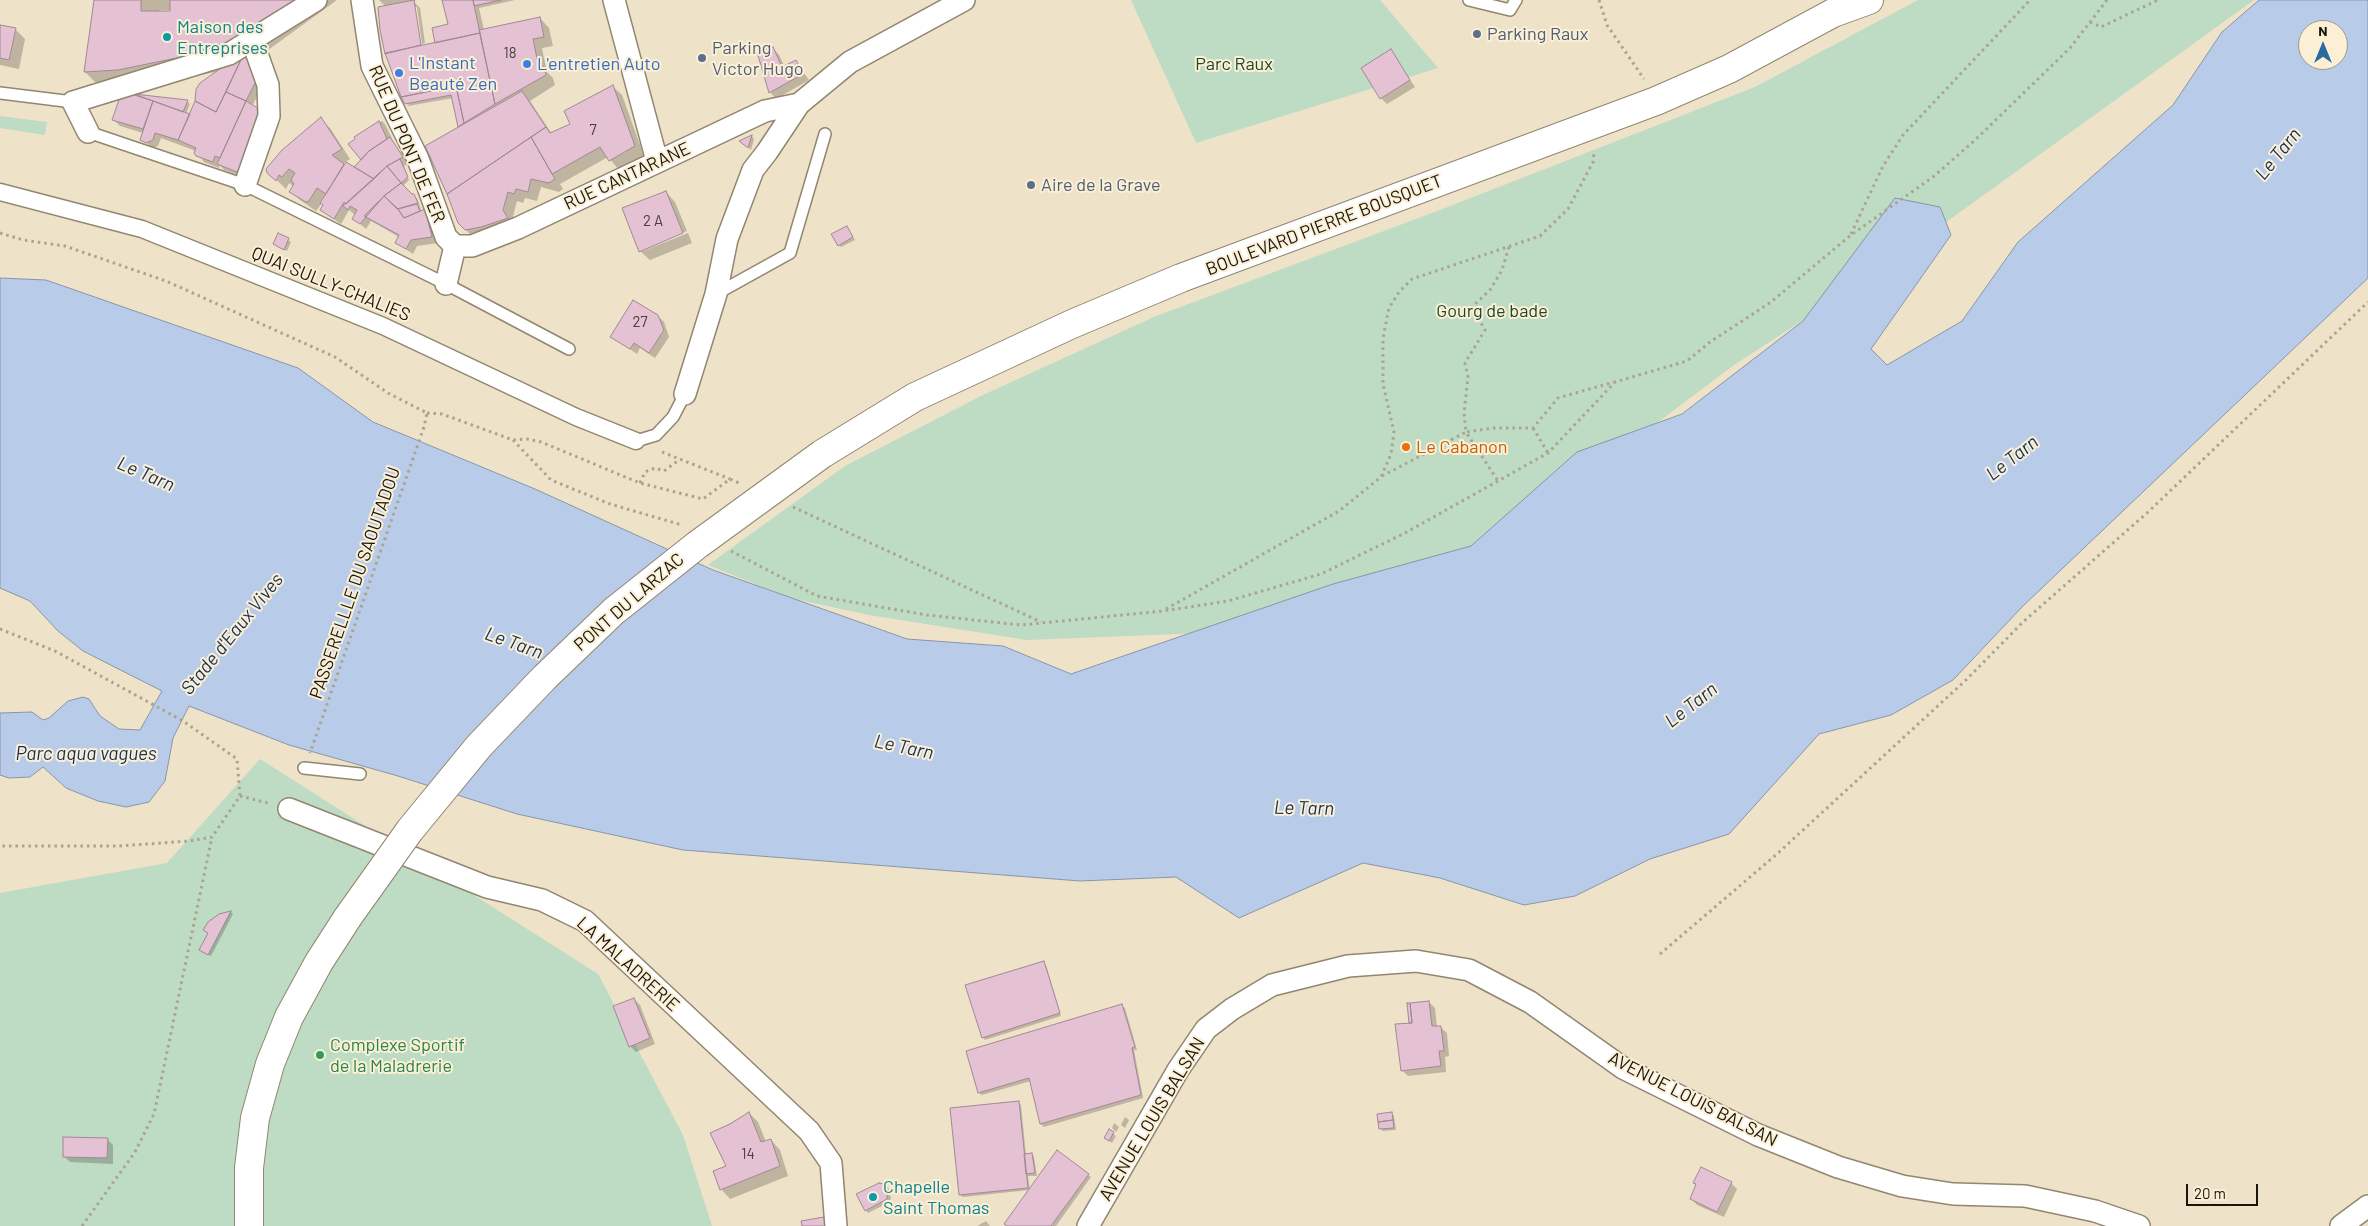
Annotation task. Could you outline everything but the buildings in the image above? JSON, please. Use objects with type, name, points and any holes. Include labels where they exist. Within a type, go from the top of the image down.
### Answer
[{"type":"main road","name":"BOULEVARD PIERRE BOUSQUET","points":[[822,454],[915,397],[1072,324],[1181,278],[1656,101],[1729,69],[1841,7],[1869,0]]},
{"type":"main road","name":"PONT DU LARZAC","points":[[249,1226],[249,1168],[254,1127],[270,1064],[289,1018],[319,962],[348,917],[410,830],[479,746],[545,677],[614,611],[728,522],[822,454]]},
{"type":"street","points":[[88,132],[74,102],[229,54],[316,0]]},
{"type":"street","name":"RUE DU PONT DE FER","points":[[362,0],[372,66],[418,159],[446,237],[455,246]]},
{"type":"street","points":[[614,0],[657,161]]},
{"type":"street","name":"RUE CANTARANE","points":[[685,394],[716,294],[727,239],[753,170],[799,104],[850,62],[964,0]]},
{"type":"street","points":[[245,185],[269,116],[268,85],[252,40]]},
{"type":"street","name":"RUE CANTARANE","points":[[455,246],[472,246],[518,228],[765,111],[799,104]]},
{"type":"street","name":"QUAI SULLY-CHALIES","points":[[0,192],[142,229],[383,326],[567,413],[636,441]]},
{"type":"street","points":[[446,284],[455,246]]},
{"type":"street","name":"LA MALADRERIE","points":[[289,809],[487,887],[542,900],[585,921],[809,1131],[830,1163],[836,1226]]},
{"type":"street","name":"AVENUE LOUIS BALSAN","points":[[1088,1226],[1178,1070],[1206,1029],[1232,1009],[1272,985],[1348,966],[1416,961],[1469,970],[1530,1002],[1623,1068],[1758,1135],[1838,1167],[1902,1186],[1953,1194],[2025,1196],[2095,1211],[2139,1226]]},
{"type":"street","points":[[2341,1226],[2368,1206]]},
{"type":"lane","points":[[1469,0],[1510,10],[1516,0]]},
{"type":"lane","points":[[0,93],[74,102]]},
{"type":"lane","points":[[88,132],[245,185],[446,284],[569,349]]},
{"type":"lane","points":[[716,294],[790,253],[825,134]]},
{"type":"lane","points":[[636,441],[656,434],[673,417],[685,394]]},
{"type":"lane","points":[[304,768],[360,774]]},
{"type":"path","points":[[1600,0],[1607,25],[1646,82]]},
{"type":"path","points":[[1851,235],[1883,166],[1903,135],[2030,0]]},
{"type":"path","points":[[1533,428],[1558,398],[1687,361],[1710,342],[1771,302],[1851,235],[1933,177],[1974,142],[2070,48],[2106,0]]},
{"type":"path","points":[[2090,22],[2101,27],[2158,0]]},
{"type":"path","points":[[1381,476],[1391,454],[1394,432],[1383,384],[1383,338],[1389,308],[1399,292],[1412,279],[1540,236],[1568,209],[1593,162],[1594,149]]},
{"type":"path","name":"PASSERELLLE DU SAOUTADOU","points":[[0,233],[23,240],[65,246],[166,281],[335,357],[388,393],[427,413],[424,427],[312,749]]},
{"type":"path","points":[[1498,481],[1466,432],[1464,413],[1468,377],[1465,363],[1485,330],[1472,307],[1490,290],[1502,270],[1510,246]]},
{"type":"path","points":[[1660,954],[1784,848],[1966,680],[2023,622],[2147,513],[2368,302]]},
{"type":"path","points":[[725,548],[818,596],[927,615],[1020,625],[1228,601],[1320,574],[1405,533],[1548,453],[1615,382]]},
{"type":"path","points":[[1163,610],[1339,511],[1381,476],[1466,432],[1493,428],[1533,428]]},
{"type":"path","points":[[1533,428],[1548,453]]},
{"type":"path","points":[[512,440],[551,480],[610,504],[682,525]]},
{"type":"path","points":[[636,441],[730,479]]},
{"type":"path","points":[[640,483],[645,472],[654,468],[664,471],[679,460]]},
{"type":"path","points":[[0,629],[55,650],[183,721],[237,759],[240,796],[212,837],[154,1114],[136,1152],[82,1226]]},
{"type":"path","points":[[240,796],[289,809]]},
{"type":"path","points":[[0,846],[119,846],[189,842],[212,837]]},
{"type":"green space","name":"Parc Raux","points":[[1131,0],[1380,0],[1438,68],[1196,143]]},
{"type":"green space","name":"Gourg de bade","points":[[1918,0],[2254,0],[1870,277],[1734,365],[1625,447],[1450,567],[1228,632],[1027,640],[869,615],[790,598],[708,565],[845,466],[983,395],[1154,317],[1440,210],[1755,87]]},
{"type":"green space","points":[[0,116],[47,122],[45,135],[0,128]]},
{"type":"green space","name":"Complexe Sportif de la Maladrerie","points":[[260,759],[598,974],[683,1135],[712,1226],[0,1226],[0,893],[167,863]]},
{"type":"water","points":[[2259,0],[2368,0],[2368,278],[2023,606],[1953,680],[1891,715],[1819,734],[1729,834],[1650,859],[1575,896],[1524,905],[1440,878],[1363,863],[1239,918],[1176,877],[1080,881],[683,850],[517,814],[398,776],[289,745],[189,706],[173,738],[165,781],[149,802],[126,807],[98,801],[66,788],[43,767],[30,777],[9,778],[0,775],[0,713],[32,712],[43,720],[49,718],[68,701],[83,697],[89,699],[100,716],[119,729],[140,730],[162,691],[83,651],[58,631],[30,601],[0,588],[0,278],[46,280],[298,368],[373,422],[535,489],[713,570],[907,639],[1003,646],[1071,674],[1333,584],[1471,546],[1577,452],[1682,414],[1803,321],[1895,198],[1940,207],[1951,235],[1871,349],[1887,365],[1962,321],[2018,242],[2173,105],[2222,32]]},
{"type":"place","name":"Parking Raux","points":[[1477,34]]},
{"type":"place","name":"Maison des Entreprises","points":[[167,37]]},
{"type":"place","name":"Parking Victor Hugo","points":[[702,58]]},
{"type":"place","name":"L'entretien Auto","points":[[527,64]]},
{"type":"place","name":"L'Instant Beauté Zen","points":[[399,73]]},
{"type":"place","name":"Aire de la Grave","points":[[1031,185]]},
{"type":"place","name":"Le Cabanon","points":[[1406,447]]},
{"type":"place","name":"Complexe Sportif de la Maladrerie","points":[[320,1055]]},
{"type":"place","name":"Chapelle Saint Thomas","points":[[873,1197]]},
{"type":"water label","name":"Le Tarn","points":[[2278,154]]},
{"type":"water label","name":"Le Tarn","points":[[2012,458]]},
{"type":"water label","name":"Le Tarn","points":[[146,474]]},
{"type":"water label","name":"Stade d'Eaux Vives","points":[[232,634]]},
{"type":"water label","name":"Le Tarn","points":[[514,643]]},
{"type":"water label","name":"Le Tarn","points":[[1691,705]]},
{"type":"water label","name":"Le Tarn","points":[[904,747]]},
{"type":"water label","name":"Parc aqua vagues","points":[[86,754]]},
{"type":"water label","name":"Le Tarn","points":[[1304,808]]}]
